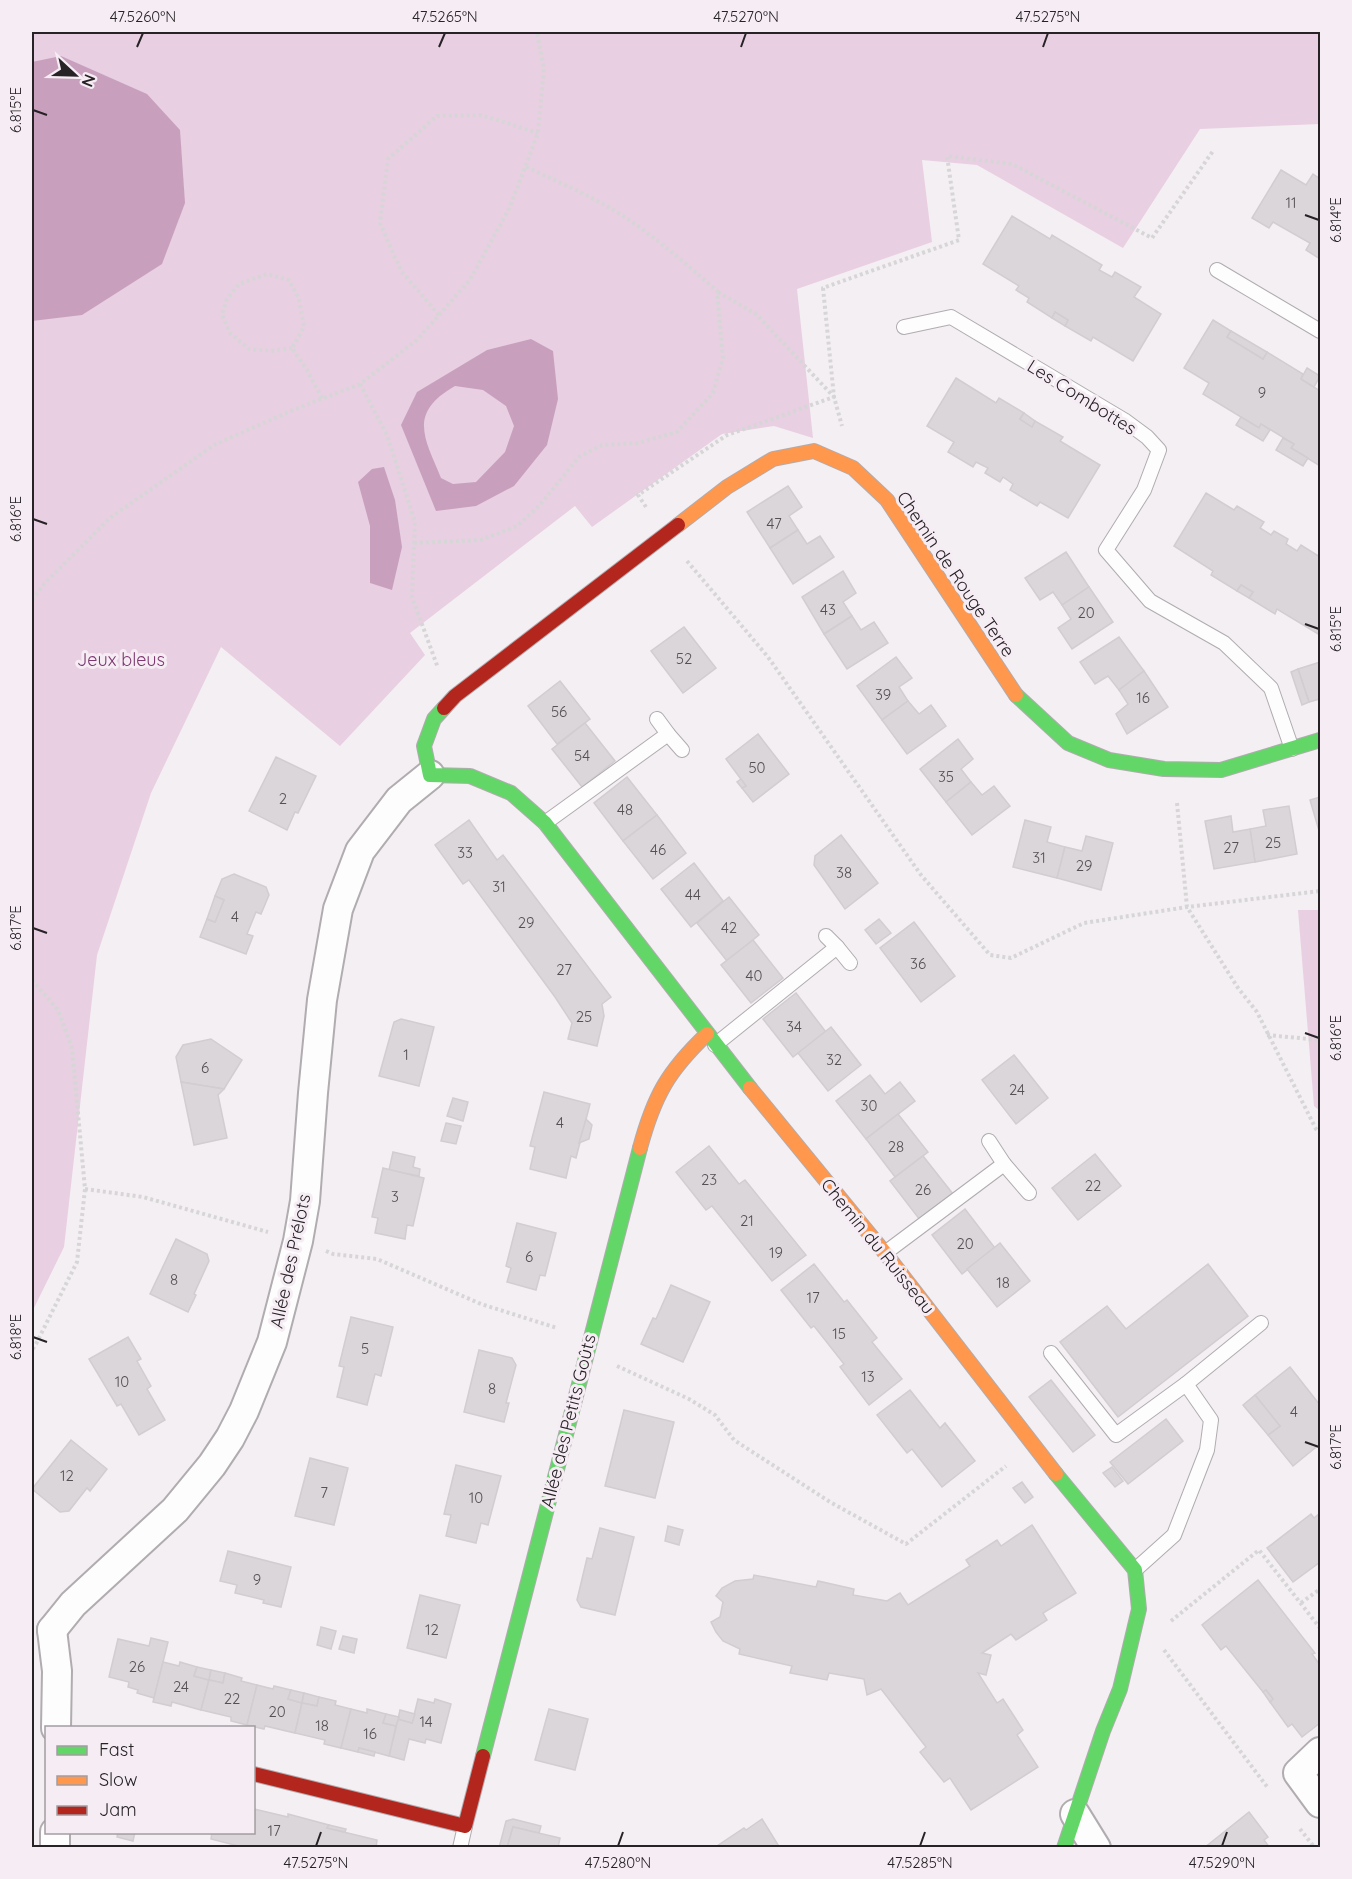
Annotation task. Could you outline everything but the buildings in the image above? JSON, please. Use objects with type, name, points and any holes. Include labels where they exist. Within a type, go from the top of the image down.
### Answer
[{"type":"street","name":"Chemin de Rouge Terre","points":[[430,775],[424,746],[434,719],[455,696],[727,487],[773,459],[814,451],[853,468],[887,500],[1014,693],[1068,743],[1108,760],[1174,769],[1221,770],[1320,740]]},
{"type":"street","name":"Chemin du Ruisseau","points":[[430,775],[470,776],[511,793],[544,823],[711,1039],[885,1253],[1034,1445],[1135,1570]]},
{"type":"street","name":"Allée des Prélots","points":[[42,1629],[73,1604],[175,1510],[212,1465],[230,1438],[272,1342],[298,1241],[306,1200],[322,1000],[338,909],[360,851],[399,800],[430,775]]},
{"type":"street","name":"Allée des Petits Goûts","points":[[465,1826],[648,1119],[668,1074],[678,1061],[711,1039]]},
{"type":"street","points":[[1064,1848],[1120,1689],[1139,1609],[1135,1570]]},
{"type":"street","points":[[42,1629],[57,1671],[62,1726]]},
{"type":"street","points":[[1320,1752],[1298,1773],[1320,1803]]},
{"type":"street","points":[[255,1773],[465,1826]]},
{"type":"street","points":[[1075,1814],[1096,1848]]},
{"type":"lane","points":[[1216,270],[1320,331]]},
{"type":"lane","name":"Les Combottes","points":[[904,327],[951,317],[1147,436],[1159,450],[1144,490],[1106,550],[1150,601],[1224,643],[1271,688],[1292,749]]},
{"type":"lane","points":[[657,718],[682,750]]},
{"type":"lane","points":[[544,823],[668,734]]},
{"type":"lane","points":[[826,936],[850,963]]},
{"type":"lane","points":[[711,1039],[837,947]]},
{"type":"lane","points":[[989,1141],[1004,1164],[1029,1193]]},
{"type":"lane","points":[[885,1253],[1004,1164]]},
{"type":"lane","points":[[1051,1353],[1116,1436],[1186,1384],[1261,1323]]},
{"type":"lane","points":[[1135,1570],[1174,1535],[1207,1450],[1211,1420],[1186,1384]]},
{"type":"lane","name":"Allée des Petits Goûts","points":[[460,1848],[465,1826]]},
{"type":"path","points":[[32,600],[44,584],[110,518],[214,445],[360,384],[417,340],[470,280],[510,207],[538,133],[544,69],[537,32]]},
{"type":"path","points":[[439,315],[401,271],[380,223],[388,159],[437,116],[481,115],[538,133]]},
{"type":"path","points":[[834,397],[824,288],[959,240],[947,156],[1012,164],[1152,238],[1213,151]]},
{"type":"path","points":[[524,165],[623,216],[717,291],[756,314],[834,397]]},
{"type":"path","points":[[267,274],[289,279],[299,299],[304,327],[292,348],[271,351],[249,349],[230,333],[222,315],[227,299],[239,284],[267,274]]},
{"type":"path","points":[[414,543],[481,540],[517,526],[538,506],[579,457],[602,445],[638,443],[677,432],[713,393],[723,358],[717,291]]},
{"type":"path","points":[[292,348],[322,398]]},
{"type":"path","points":[[360,384],[387,435],[415,522],[412,597],[440,675],[455,696]]},
{"type":"path","points":[[834,397],[727,435],[638,495],[664,534],[768,657],[921,875],[990,955],[1011,958],[1084,923],[1320,891]]},
{"type":"path","points":[[1174,769],[1186,908],[1238,988],[1257,1012],[1320,1133]]},
{"type":"path","points":[[32,980],[58,1010],[72,1048],[85,1189],[77,1262],[32,1350]]},
{"type":"path","points":[[1267,1035],[1320,1040]]},
{"type":"path","points":[[85,1189],[143,1197],[298,1241],[333,1254],[377,1259],[481,1305],[588,1344],[715,1415],[734,1440],[830,1502],[906,1544],[1034,1445]]},
{"type":"path","points":[[1154,1634],[1259,1550],[1320,1628]]},
{"type":"path","points":[[1301,1603],[1320,1589]]},
{"type":"path","points":[[1139,1609],[1167,1656],[1274,1796]]},
{"type":"path","points":[[1296,1824],[1315,1848]]},
{"type":"green space","name":"Jeux bleus","points":[[32,32],[1320,32],[1320,124],[1200,129],[1123,248],[977,165],[922,160],[932,242],[797,289],[813,438],[774,426],[722,434],[592,527],[575,506],[410,633],[425,655],[340,746],[221,647],[151,793],[97,955],[64,1247],[32,1312]]},
{"type":"green space","points":[[1298,910],[1320,910],[1320,1111],[1314,1106]]},
{"type":"shaded area","points":[[61,56],[147,94],[180,130],[185,203],[162,264],[82,315],[32,321],[32,62]]},
{"type":"shaded area","points":[[531,339],[553,351],[558,399],[547,445],[514,486],[476,506],[436,511],[401,425],[417,392],[487,350]],"holes":[[[455,386],[483,390],[506,406],[514,426],[505,452],[476,482],[453,484],[441,478],[429,450],[424,427],[425,416],[440,396]]]},
{"type":"shaded area","points":[[384,467],[395,500],[402,547],[392,590],[370,583],[370,526],[358,482],[372,469]]},
{"type":"traffic: fast","points":[[1016,695],[1068,743],[1109,760],[1164,769],[1221,770],[1320,740]]},
{"type":"traffic: fast","points":[[444,708],[434,719],[424,746],[430,775],[470,776],[511,793],[545,823],[750,1088]]},
{"type":"traffic: fast","points":[[483,1756],[640,1148]]},
{"type":"traffic: fast","points":[[1056,1474],[1135,1570],[1139,1609],[1120,1689],[1103,1731],[1064,1848]]},
{"type":"traffic: slow","points":[[678,525],[727,487],[773,459],[814,451],[853,468],[887,500],[1016,695]]},
{"type":"traffic: slow","points":[[640,1148],[651,1113],[664,1085],[682,1060],[707,1034]]},
{"type":"traffic: slow","points":[[750,1088],[885,1253],[1056,1474]]},
{"type":"traffic: jam","points":[[444,708],[455,696],[678,525]]},
{"type":"traffic: jam","points":[[255,1774],[465,1826],[483,1756]]}]
